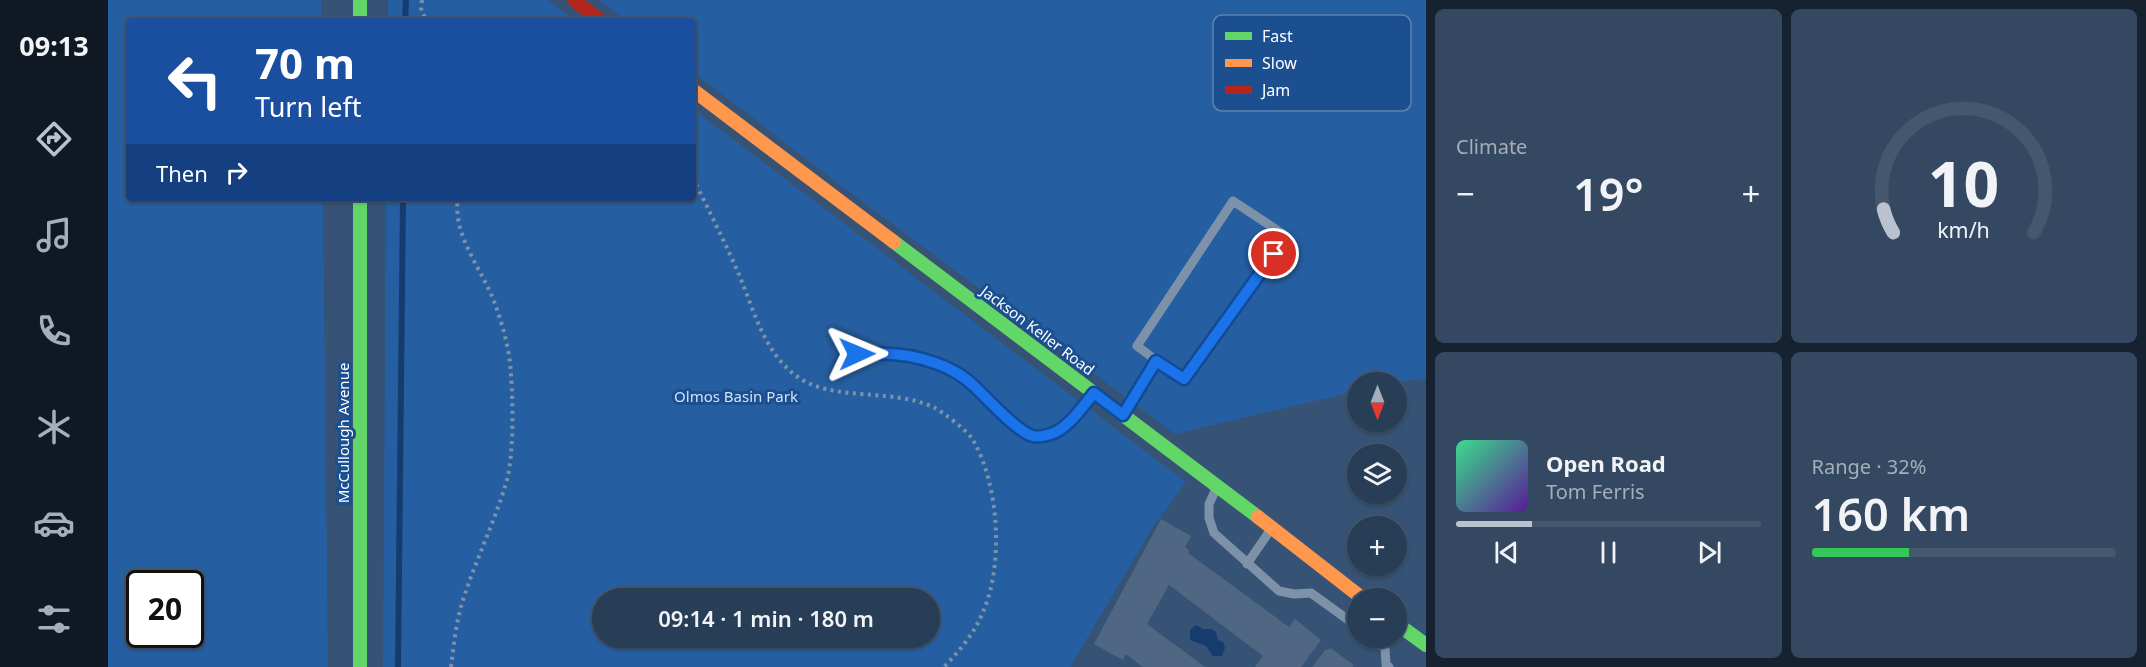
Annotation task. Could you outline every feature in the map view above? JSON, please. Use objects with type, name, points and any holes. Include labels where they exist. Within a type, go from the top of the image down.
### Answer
[{"type":"main road","points":[[360,0],[360,18]]},
{"type":"main road","points":[[574,0],[597,18]]},
{"type":"main road","name":"Jackson Keller Road","points":[[696,92],[1349,588]]},
{"type":"main road","name":"McCullough Avenue","points":[[360,201],[360,667]]},
{"type":"main road","points":[[1407,631],[1426,645]]},
{"type":"lane","points":[[1233,201],[1286,236],[1184,379],[1156,361],[1137,346],[1233,201]]},
{"type":"lane","points":[[857,354],[905,355],[939,364],[971,383],[1010,420],[1032,436],[1054,434],[1064,427],[1094,393]]},
{"type":"lane","points":[[1123,415],[1156,361]]},
{"type":"lane","points":[[1217,486],[1209,504],[1209,518],[1214,533],[1279,591],[1294,594],[1311,593],[1347,619]]},
{"type":"lane","points":[[1247,564],[1272,528]]},
{"type":"lane","points":[[1384,648],[1386,665],[1389,667]]},
{"type":"path","points":[[422,0],[421,11],[425,18]]},
{"type":"path","points":[[696,184],[740,278],[761,333],[795,376],[824,389],[904,397],[937,408],[972,438],[988,475],[996,529],[994,574],[984,611],[966,643],[944,667]]},
{"type":"path","points":[[451,667],[462,602],[507,477],[511,446],[511,374],[507,345],[495,303],[465,242],[458,220],[458,201]]},
{"type":"green space","points":[[108,0],[321,0],[321,18],[126,18],[126,201],[323,201],[328,667],[108,667]]},
{"type":"green space","points":[[388,0],[548,0],[572,18],[388,18]]},
{"type":"green space","points":[[599,0],[1426,0],[1426,379],[1407,381],[1407,372],[1347,372],[1347,393],[1175,434],[836,182],[696,74],[696,18],[622,18]]},
{"type":"green space","name":"Olmos Basin Park","points":[[696,111],[1186,482],[1153,527],[1070,667],[383,667],[386,201],[696,201]]},
{"type":"shaded area","points":[[1196,625],[1216,632],[1218,640],[1223,642],[1225,648],[1222,656],[1213,656],[1206,646],[1190,640],[1190,630]]},
{"type":"building","points":[[1161,519],[1191,536],[1185,547],[1189,550],[1188,553],[1289,627],[1295,619],[1321,640],[1301,667],[1255,667],[1263,656],[1169,585],[1147,624],[1205,667],[1143,667],[1126,654],[1123,660],[1094,644]]},
{"type":"building","points":[[1330,648],[1354,665],[1352,667],[1312,667],[1326,649]]},
{"type":"waterway","points":[[405,18],[406,0]]},
{"type":"waterway","points":[[398,667],[403,201]]},
{"type":"traffic: fast","points":[[360,0],[360,18]]},
{"type":"traffic: fast","points":[[360,201],[360,667]]},
{"type":"traffic: fast","points":[[894,242],[1258,517]]},
{"type":"traffic: fast","points":[[1407,631],[1426,645]]},
{"type":"traffic: slow","points":[[696,92],[894,242]]},
{"type":"traffic: slow","points":[[1258,517],[1349,588]]},
{"type":"traffic: jam","points":[[574,0],[597,18]]},
{"type":"route","points":[[857,354],[905,355],[939,364],[971,383],[1010,420],[1032,436],[1046,436],[1064,427],[1094,393],[1123,415],[1156,361],[1184,379],[1274,254]]}]
